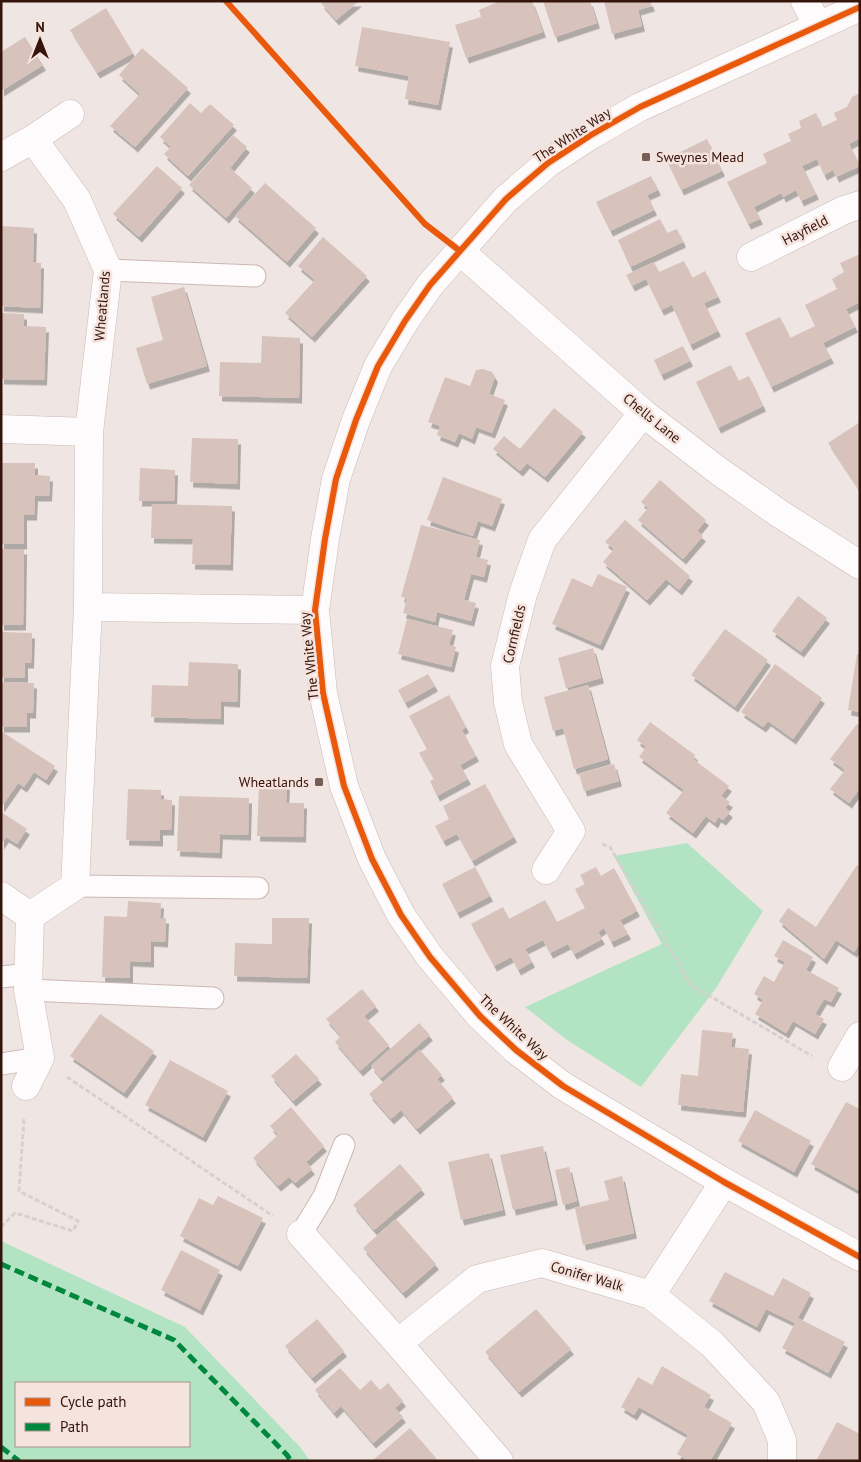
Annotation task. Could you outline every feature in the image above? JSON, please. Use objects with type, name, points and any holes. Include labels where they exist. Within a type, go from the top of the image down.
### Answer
[{"type":"street","points":[[805,1],[818,26]]},
{"type":"street","name":"The White Way","points":[[860,7],[640,107],[591,135],[548,163],[506,199],[430,285],[405,320],[378,366],[356,420],[336,478],[325,539],[316,610],[323,693],[344,786],[372,859],[401,914],[430,957],[480,1016],[516,1050],[563,1086],[724,1182],[860,1257]]},
{"type":"street","points":[[1,157],[70,114]]},
{"type":"street","name":"Wheatlands","points":[[32,139],[77,200],[108,270],[89,432],[88,607],[75,886]]},
{"type":"street","name":"Hayfield","points":[[751,257],[844,210],[860,205]]},
{"type":"street","name":"Chells Lane","points":[[460,251],[643,413],[720,472],[780,514],[860,565]]},
{"type":"street","name":"Cornfields","points":[[572,831],[518,744],[508,702],[505,666],[523,594],[542,540],[643,413]]},
{"type":"street","points":[[1,429],[89,432]]},
{"type":"street","points":[[88,607],[316,610]]},
{"type":"street","points":[[546,870],[572,831]]},
{"type":"street","points":[[30,916],[75,886]]},
{"type":"street","points":[[1,896],[30,916]]},
{"type":"street","points":[[26,1086],[40,1058],[28,982],[30,916]]},
{"type":"street","points":[[842,1068],[860,1036]]},
{"type":"street","points":[[651,1295],[724,1182]]},
{"type":"street","points":[[301,1234],[499,1461]]},
{"type":"street","name":"Conifer Walk","points":[[398,1343],[477,1278],[542,1263],[651,1295],[712,1344],[766,1402],[782,1440],[782,1461]]},
{"type":"lane","points":[[108,270],[254,276]]},
{"type":"lane","points":[[75,886],[258,888]]},
{"type":"lane","points":[[1,976],[28,982],[213,998]]},
{"type":"lane","points":[[1,1064],[40,1058]]},
{"type":"lane","points":[[301,1234],[324,1196],[344,1145]]},
{"type":"path","points":[[572,831],[610,847],[691,985],[824,1062],[842,1068]]},
{"type":"path","points":[[40,1058],[301,1234]]},
{"type":"path","points":[[1,1227],[15,1213],[73,1231],[78,1221],[19,1191],[26,1086]]},
{"type":"green space","points":[[687,843],[763,911],[716,988],[641,1087],[567,1040],[525,1007],[662,944],[614,856]]},
{"type":"green space","points":[[1,1241],[185,1327],[300,1447],[310,1461],[1,1461]]},
{"type":"building","points":[[324,1],[359,1],[336,20],[321,3]]},
{"type":"building","points":[[500,1],[532,1],[543,32],[466,58],[455,25],[481,17],[479,10]]},
{"type":"building","points":[[543,1],[590,1],[597,23],[555,37]]},
{"type":"building","points":[[604,1],[650,1],[652,6],[638,10],[642,26],[612,34]]},
{"type":"building","points":[[106,8],[133,53],[97,73],[70,30]]},
{"type":"building","points":[[362,27],[450,42],[438,105],[405,99],[409,76],[355,66]]},
{"type":"building","points":[[25,37],[43,65],[1,91],[1,52]]},
{"type":"building","points":[[142,48],[188,88],[135,147],[110,126],[140,94],[119,75]]},
{"type":"building","points":[[860,93],[860,138],[849,144],[860,166],[836,177],[833,170],[824,175],[817,159],[802,166],[816,194],[801,201],[796,190],[783,197],[781,193],[754,207],[760,219],[748,224],[727,182],[767,163],[763,154],[791,141],[788,134],[801,128],[799,121],[816,113],[822,127],[837,120],[834,113],[847,107],[852,97]]},
{"type":"building","points":[[190,103],[201,113],[210,104],[234,125],[188,176],[164,154],[171,147],[160,137]]},
{"type":"building","points":[[233,135],[247,147],[230,168],[252,188],[226,218],[189,185]]},
{"type":"building","points":[[707,139],[722,171],[681,190],[666,159]]},
{"type":"building","points":[[157,166],[182,188],[139,237],[113,214]]},
{"type":"building","points":[[651,176],[658,190],[647,195],[654,210],[610,231],[596,202]]},
{"type":"building","points":[[265,183],[316,228],[287,262],[235,216]]},
{"type":"building","points":[[660,219],[667,233],[677,229],[683,242],[630,267],[618,240]]},
{"type":"building","points":[[1,226],[34,228],[33,262],[41,263],[40,308],[1,306]]},
{"type":"building","points":[[323,237],[367,276],[312,337],[285,313],[315,280],[298,266]]},
{"type":"building","points":[[860,254],[860,302],[846,309],[855,327],[823,343],[831,358],[771,387],[745,333],[780,317],[790,338],[815,326],[805,305],[837,289],[832,279],[844,272],[840,263]]},
{"type":"building","points":[[684,261],[692,278],[705,271],[718,297],[704,303],[718,331],[690,345],[672,305],[661,310],[646,279],[632,286],[626,275],[654,262],[659,272]]},
{"type":"building","points":[[184,287],[207,366],[147,384],[136,348],[163,340],[151,297]]},
{"type":"building","points":[[1,313],[24,314],[24,326],[46,327],[44,380],[1,379]]},
{"type":"building","points":[[262,336],[300,338],[299,398],[219,396],[220,362],[261,363]]},
{"type":"building","points":[[683,346],[690,361],[661,375],[654,360]]},
{"type":"building","points":[[731,365],[738,381],[749,376],[763,406],[718,428],[696,382]]},
{"type":"building","points":[[483,369],[492,372],[495,377],[489,394],[505,400],[492,433],[476,427],[472,439],[459,433],[455,442],[437,435],[440,426],[428,422],[445,377],[470,386],[476,370]]},
{"type":"building","points":[[554,408],[583,432],[545,477],[527,463],[520,471],[493,449],[504,436],[520,449]]},
{"type":"building","points":[[860,422],[860,491],[828,443]]},
{"type":"building","points":[[192,438],[238,439],[237,484],[190,482]]},
{"type":"building","points":[[1,463],[35,463],[35,475],[50,476],[49,496],[35,496],[34,515],[24,515],[24,544],[1,544]]},
{"type":"building","points":[[140,468],[175,470],[174,501],[139,501]]},
{"type":"building","points":[[443,477],[502,499],[492,526],[478,521],[473,536],[427,520]]},
{"type":"building","points":[[660,480],[706,520],[697,531],[703,536],[683,559],[638,520],[648,508],[641,502]]},
{"type":"building","points":[[152,504],[232,506],[230,565],[192,564],[193,539],[151,538]]},
{"type":"building","points":[[625,520],[690,576],[679,590],[666,579],[647,600],[603,562],[614,549],[605,542]]},
{"type":"building","points":[[421,525],[480,540],[476,557],[488,560],[484,577],[471,574],[464,600],[476,603],[471,621],[437,612],[435,622],[403,613],[407,598],[401,597]]},
{"type":"building","points":[[1,549],[24,549],[23,625],[1,625]]},
{"type":"building","points":[[598,574],[627,587],[600,645],[552,624],[572,578],[592,587]]},
{"type":"building","points":[[798,596],[827,618],[801,652],[772,631]]},
{"type":"building","points":[[407,619],[453,630],[449,645],[456,647],[451,667],[398,654]]},
{"type":"building","points":[[725,629],[768,660],[735,707],[691,675]]},
{"type":"building","points":[[1,632],[32,633],[31,663],[25,663],[25,678],[1,677]]},
{"type":"building","points":[[593,648],[601,678],[566,688],[558,658]]},
{"type":"building","points":[[857,654],[860,654],[860,712],[848,710]]},
{"type":"building","points":[[189,662],[238,664],[237,702],[221,701],[221,719],[151,717],[152,685],[188,686]]},
{"type":"building","points":[[775,664],[822,698],[793,739],[768,721],[763,727],[741,712]]},
{"type":"building","points":[[428,674],[435,686],[405,703],[398,690]]},
{"type":"building","points":[[1,682],[34,683],[33,713],[27,713],[27,727],[1,727]]},
{"type":"building","points":[[588,685],[608,759],[574,769],[563,728],[553,731],[544,697]]},
{"type":"building","points":[[449,695],[466,727],[462,730],[476,756],[460,765],[468,779],[437,796],[430,781],[434,779],[419,753],[427,749],[409,716]]},
{"type":"building","points":[[650,722],[695,755],[693,759],[729,786],[721,796],[730,802],[725,808],[730,812],[723,820],[718,817],[715,823],[706,816],[693,833],[666,813],[684,790],[639,757],[646,747],[637,740]]},
{"type":"building","points":[[857,724],[860,726],[860,788],[849,803],[830,789],[845,770],[830,759]]},
{"type":"building","points":[[1,731],[55,766],[46,780],[34,772],[24,787],[18,783],[2,806],[1,806]]},
{"type":"building","points":[[614,764],[619,781],[584,791],[579,774]]},
{"type":"building","points":[[259,783],[287,784],[286,803],[304,803],[303,837],[257,836]]},
{"type":"building","points":[[485,784],[514,837],[472,861],[457,834],[443,841],[435,826],[449,819],[443,806]]},
{"type":"building","points":[[128,789],[161,790],[161,799],[172,800],[171,830],[160,830],[160,841],[126,840]]},
{"type":"building","points":[[179,796],[249,798],[248,835],[220,834],[219,853],[177,851]]},
{"type":"building","points":[[1,812],[27,829],[17,844],[6,837],[1,844]]},
{"type":"building","points":[[857,865],[860,867],[860,943],[854,952],[836,940],[824,959],[779,921],[788,908],[816,927]]},
{"type":"building","points":[[475,867],[490,896],[457,913],[442,884]]},
{"type":"building","points":[[596,867],[601,876],[614,868],[637,911],[620,920],[628,934],[611,942],[604,928],[598,932],[602,939],[574,954],[568,944],[550,953],[543,940],[525,949],[532,962],[518,970],[511,957],[494,966],[471,924],[503,907],[509,919],[545,900],[557,922],[585,908],[575,889],[585,884],[580,875]]},
{"type":"building","points":[[128,901],[161,903],[160,918],[166,918],[165,942],[151,941],[151,962],[130,961],[130,978],[102,977],[104,916],[127,917]]},
{"type":"building","points":[[272,918],[309,918],[307,978],[234,976],[235,943],[272,944]]},
{"type":"building","points":[[783,940],[813,957],[806,970],[839,988],[831,1002],[824,999],[815,1014],[824,1019],[815,1034],[793,1021],[786,1033],[755,1014],[763,1000],[754,994],[764,976],[774,982],[785,962],[774,956]]},
{"type":"building","points":[[362,989],[376,1006],[364,1016],[389,1045],[360,1071],[335,1042],[341,1036],[326,1019]]},
{"type":"building","points":[[100,1014],[154,1051],[124,1093],[70,1056]]},
{"type":"building","points":[[419,1023],[430,1035],[381,1078],[371,1066]]},
{"type":"building","points":[[702,1030],[733,1033],[731,1047],[749,1049],[743,1112],[678,1105],[681,1074],[698,1076]]},
{"type":"building","points":[[420,1050],[442,1075],[437,1079],[453,1098],[417,1129],[401,1110],[391,1119],[369,1094]]},
{"type":"building","points":[[296,1054],[319,1079],[293,1101],[271,1076]]},
{"type":"building","points":[[170,1060],[228,1091],[203,1137],[145,1105]]},
{"type":"building","points":[[846,1102],[860,1109],[860,1187],[858,1190],[811,1164]]},
{"type":"building","points":[[291,1107],[324,1146],[306,1162],[312,1169],[295,1183],[289,1177],[278,1186],[253,1158],[278,1135],[270,1126]]},
{"type":"building","points":[[755,1110],[811,1141],[794,1172],[738,1141]]},
{"type":"building","points":[[543,1146],[555,1200],[513,1210],[500,1155]]},
{"type":"building","points":[[489,1153],[503,1210],[461,1220],[448,1162]]},
{"type":"building","points":[[400,1164],[422,1189],[374,1230],[353,1205]]},
{"type":"building","points":[[569,1167],[577,1201],[563,1205],[555,1170]]},
{"type":"building","points":[[622,1176],[634,1233],[583,1245],[575,1208],[609,1200],[604,1181]]},
{"type":"building","points":[[218,1196],[263,1218],[238,1266],[180,1236],[199,1198],[213,1205]]},
{"type":"building","points":[[396,1219],[436,1264],[403,1293],[363,1248]]},
{"type":"building","points":[[181,1250],[220,1270],[200,1310],[161,1290]]},
{"type":"building","points":[[725,1272],[773,1296],[783,1278],[811,1293],[798,1318],[845,1342],[828,1373],[782,1348],[795,1323],[766,1309],[757,1327],[709,1301]]},
{"type":"building","points":[[536,1309],[571,1349],[519,1392],[485,1352]]},
{"type":"building","points":[[317,1319],[344,1351],[312,1378],[285,1346]]},
{"type":"building","points":[[662,1366],[711,1395],[704,1407],[732,1423],[710,1461],[689,1461],[677,1454],[688,1435],[639,1407],[634,1415],[621,1407],[638,1377],[652,1385]]},
{"type":"building","points":[[340,1368],[360,1390],[371,1380],[380,1390],[388,1383],[403,1401],[395,1408],[403,1417],[373,1443],[341,1406],[334,1413],[315,1390]]},
{"type":"building","points":[[837,1422],[860,1434],[860,1461],[816,1461]]},
{"type":"building","points":[[410,1428],[436,1458],[433,1461],[372,1461]]},
{"type":"marked path","points":[[1,1264],[174,1340],[291,1461]]},
{"type":"marked path","points":[[1,1447],[19,1461]]},
{"type":"cycle path","points":[[226,1],[425,224],[460,251]]},
{"type":"cycle path","points":[[860,7],[640,107],[591,135],[548,163],[506,199],[430,285],[405,321],[378,366],[356,420],[336,479],[315,610],[323,693],[344,786],[372,859],[401,915],[430,957],[480,1016],[516,1050],[563,1086],[724,1182],[860,1257]]},
{"type":"place","name":"Sweynes Mead","points":[[646,157]]},
{"type":"place","name":"Wheatlands","points":[[319,782]]}]
